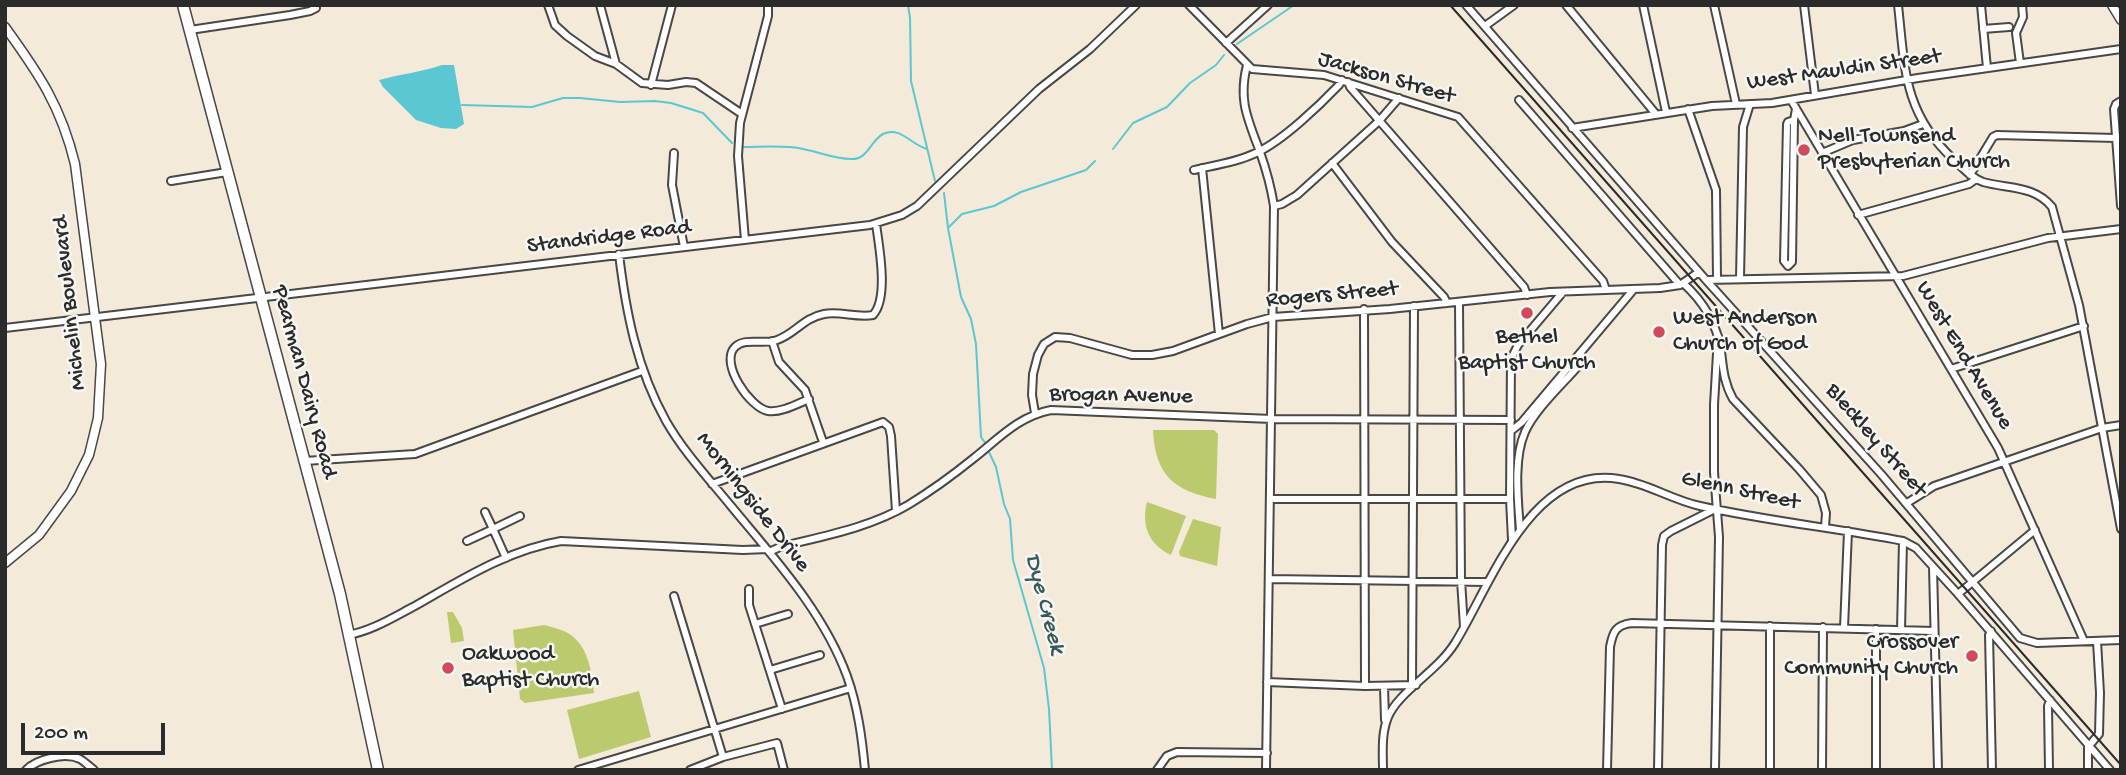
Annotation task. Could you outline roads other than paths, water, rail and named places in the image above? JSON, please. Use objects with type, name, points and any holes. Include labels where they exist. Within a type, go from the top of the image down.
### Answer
[{"type":"highway","name":"Pearman Dairy Road","points":[[183,5],[340,594],[378,770]]},
{"type":"main road","points":[[2112,5],[2121,20]]},
{"type":"main road","name":"Michelin Boulevard","points":[[5,27],[39,74],[70,140],[96,318],[101,382],[98,418],[89,454],[71,491],[39,536],[5,563]]},
{"type":"street","points":[[548,5],[555,25],[567,36],[596,56],[616,64],[642,83],[696,83],[742,114]]},
{"type":"street","points":[[600,5],[616,64]]},
{"type":"street","points":[[651,85],[672,5]]},
{"type":"street","points":[[745,240],[738,156],[742,114],[768,16],[768,5]]},
{"type":"street","name":"Standridge Road","points":[[5,328],[876,224],[902,215],[917,206],[1039,89],[1090,49],[1136,5]]},
{"type":"street","points":[[1189,5],[1247,65],[1242,89],[1243,105],[1275,206],[1266,770]]},
{"type":"street","points":[[1226,43],[1268,5]]},
{"type":"street","name":"Bleckley Street","points":[[1466,5],[1706,280],[1907,503],[2020,638],[2037,643],[2121,640]]},
{"type":"street","points":[[1485,26],[1514,5]]},
{"type":"street","points":[[1566,5],[1655,113]]},
{"type":"street","points":[[1643,5],[1666,112]]},
{"type":"street","points":[[1714,5],[1736,104]]},
{"type":"street","points":[[1804,5],[1815,95]]},
{"type":"street","points":[[1898,5],[1906,81],[1923,124],[1949,155],[1973,177],[2032,190],[2052,207],[2084,326],[2121,530]]},
{"type":"street","points":[[1980,5],[1987,68]]},
{"type":"street","points":[[2020,63],[2017,33],[2023,17],[2022,5]]},
{"type":"street","points":[[190,30],[290,15],[316,8]]},
{"type":"street","points":[[1983,29],[2009,27]]},
{"type":"street","name":"West Mauldin Street","points":[[1572,128],[1655,113],[1791,100],[2121,49]]},
{"type":"street","name":"Jackson Street","points":[[1247,65],[1258,71],[1311,73],[1345,81],[1458,117],[1598,275],[1606,290]]},
{"type":"street","points":[[1194,170],[1260,152],[1300,122],[1345,81],[1524,287],[1527,295]]},
{"type":"street","points":[[1275,206],[1297,195],[1379,121],[1399,98]]},
{"type":"street","points":[[1519,100],[1681,284],[1705,307],[1718,336],[1724,379],[1732,399],[1821,495],[1826,513],[1825,527]]},
{"type":"street","name":"West End Avenue","points":[[1791,100],[2005,462],[2084,642]]},
{"type":"street","points":[[2121,101],[2116,104],[2115,109],[2121,206]]},
{"type":"street","points":[[1740,278],[1743,127],[1750,104]]},
{"type":"street","points":[[1688,109],[1716,190],[1717,278]]},
{"type":"street","points":[[1794,120],[1787,124],[1784,261],[1788,266],[1792,262],[1796,109]]},
{"type":"street","points":[[1822,153],[1853,140],[1904,131],[1923,124]]},
{"type":"street","points":[[1858,215],[1969,184],[1993,137],[1997,135],[2116,138]]},
{"type":"street","points":[[674,153],[672,186],[684,247]]},
{"type":"street","points":[[1332,163],[1371,217],[1447,303]]},
{"type":"street","points":[[1202,168],[1219,334]]},
{"type":"street","points":[[171,181],[227,172]]},
{"type":"street","points":[[809,399],[776,411],[757,407],[729,365],[735,346],[742,342],[772,341],[787,334],[802,322],[820,315],[873,315],[877,310],[881,279],[876,224]]},
{"type":"street","points":[[1706,280],[1895,277],[2061,236],[2121,229]]},
{"type":"street","name":"Morningside Drive","points":[[619,254],[626,311],[642,371],[668,424],[712,484],[768,550],[820,622],[851,688],[862,730],[865,770]]},
{"type":"street","name":"Rogers Street","points":[[1035,413],[1033,373],[1044,344],[1055,337],[1070,338],[1132,355],[1173,351],[1273,317],[1563,292],[1634,289],[1681,284],[1699,272]]},
{"type":"street","points":[[1511,431],[1522,422],[1634,289]]},
{"type":"street","points":[[1512,540],[1510,370],[1513,352],[1563,292]]},
{"type":"street","points":[[1459,302],[1461,580],[1464,627]]},
{"type":"street","points":[[1267,682],[1414,685],[1414,306]]},
{"type":"street","points":[[1364,309],[1365,686]]},
{"type":"street","points":[[1951,369],[2084,326]]},
{"type":"street","points":[[1715,770],[1718,537],[1715,509],[1714,405],[1718,336]]},
{"type":"street","points":[[772,341],[777,358],[801,383],[823,442]]},
{"type":"street","points":[[1520,530],[1517,482],[1525,432],[1580,364],[1583,358],[1580,353]]},
{"type":"street","points":[[304,461],[415,454],[642,371]]},
{"type":"street","name":"Brogan Avenue","points":[[348,635],[359,634],[382,623],[536,545],[561,541],[768,550],[858,527],[896,511],[948,479],[1012,427],[1035,413],[1074,410],[1272,419],[1511,420]]},
{"type":"street","points":[[712,484],[883,422],[889,427],[891,436],[896,511]]},
{"type":"street","points":[[1907,503],[1934,486],[2102,428],[2121,425]]},
{"type":"street","name":"Glenn Street","points":[[1385,726],[1388,715],[1396,704],[1443,660],[1520,530],[1556,494],[1583,481],[1619,479],[1696,505],[1903,541],[1916,548],[2110,770]]},
{"type":"street","points":[[1270,499],[1510,499]]},
{"type":"street","points":[[1658,770],[1661,562],[1664,536],[1715,509]]},
{"type":"street","points":[[485,512],[506,558]]},
{"type":"street","points":[[467,541],[520,516]]},
{"type":"street","points":[[1958,594],[2035,530]]},
{"type":"street","points":[[1843,628],[1848,531]]},
{"type":"street","points":[[1901,629],[1903,541]]},
{"type":"street","points":[[1933,567],[1938,770]]},
{"type":"street","points":[[1269,579],[1488,582]]},
{"type":"street","points":[[749,589],[749,606],[782,709]]},
{"type":"street","points":[[674,596],[723,757]]},
{"type":"street","points":[[755,624],[788,614]]},
{"type":"street","points":[[1607,770],[1610,646],[1616,628],[1632,623],[1934,631]]},
{"type":"street","points":[[1770,626],[1770,770]]},
{"type":"street","points":[[1822,770],[1823,627]]},
{"type":"street","points":[[1875,770],[1876,629]]},
{"type":"street","points":[[1991,631],[1992,770]]},
{"type":"street","points":[[2088,770],[2087,751],[2099,734],[2097,641]]},
{"type":"street","points":[[770,670],[820,655]]},
{"type":"street","name":"Glenn Street","points":[[1383,770],[1384,686]]},
{"type":"street","points":[[578,770],[851,688]]},
{"type":"street","points":[[2049,770],[2050,700]]},
{"type":"street","points":[[690,770],[723,757],[777,743],[784,770]]},
{"type":"street","points":[[1157,770],[1167,756],[1177,752],[1267,753]]},
{"type":"street","points":[[26,770],[41,760],[60,757],[78,758],[94,770]]},
{"type":"water","points":[[442,65],[454,65],[464,124],[456,129],[441,128],[416,120],[379,80]]},
{"type":"waterway","name":"Dye Creek","points":[[908,5],[911,81],[935,181]]},
{"type":"waterway","points":[[1237,44],[1294,5]]},
{"type":"waterway","points":[[1113,149],[1133,123],[1167,107],[1190,83],[1216,65],[1224,55]]},
{"type":"waterway","points":[[462,105],[532,107],[563,98],[671,103],[703,113],[732,143]]},
{"type":"waterway","points":[[744,147],[789,147],[851,159],[865,153],[883,134],[895,132],[927,149]]},
{"type":"waterway","points":[[949,227],[962,214],[994,206],[1021,192],[1086,170],[1095,161]]},
{"type":"waterway","name":"Dye Creek","points":[[944,193],[961,297],[971,319],[976,344],[981,437],[986,444]]},
{"type":"waterway","name":"Dye Creek","points":[[988,450],[996,467],[1010,519],[1013,560],[1044,668],[1052,770]]},
{"type":"railway","points":[[1450,5],[2121,765]]},
{"type":"place","name":"Nell Townsend Presbyterian Church","points":[[1804,150]]},
{"type":"place","name":"Bethel Baptist Church","points":[[1527,313]]},
{"type":"place","name":"West Anderson Church of God","points":[[1659,332]]},
{"type":"place","name":"Crossover Community Church","points":[[1972,656]]},
{"type":"place","name":"Oakwood Baptist Church","points":[[448,668]]}]
